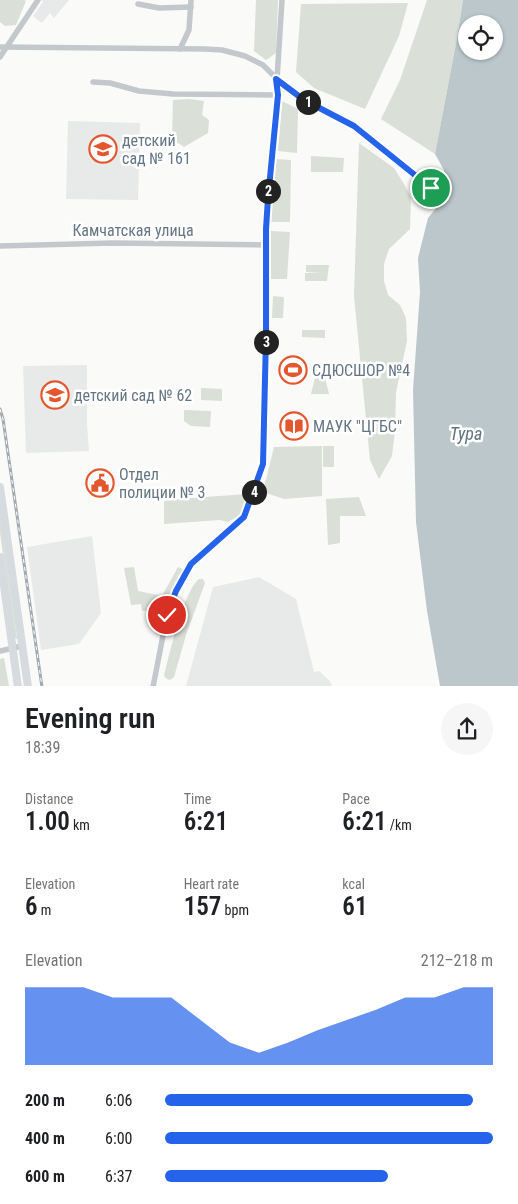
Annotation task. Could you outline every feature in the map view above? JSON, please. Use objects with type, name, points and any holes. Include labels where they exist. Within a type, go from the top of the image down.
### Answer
[{"type":"main road","points":[[0,487],[28,686]]},
{"type":"main road","points":[[0,557],[18,686]]},
{"type":"street","points":[[0,57],[38,0]]},
{"type":"street","points":[[152,686],[167,615],[176,591],[191,564],[244,517],[264,459],[268,198],[278,95],[276,79],[282,0]]},
{"type":"street","points":[[138,4],[159,8],[191,3],[189,30],[180,48]]},
{"type":"street","points":[[0,47],[180,48],[222,50],[245,56],[264,65],[276,79],[304,100],[354,126],[431,188]]},
{"type":"street","points":[[93,82],[110,83],[139,90],[173,94],[278,95]]},
{"type":"street","name":"Камчатская улица","points":[[0,246],[132,243],[267,245]]},
{"type":"street","points":[[0,651],[22,646]]},
{"type":"shaded area","points":[[0,0],[26,1],[16,25],[5,26],[0,22]]},
{"type":"shaded area","points":[[42,0],[69,0],[54,18],[50,13],[42,23],[33,16],[43,2]]},
{"type":"shaded area","points":[[256,0],[278,0],[276,53],[266,60],[254,51]]},
{"type":"shaded area","points":[[427,0],[463,0],[461,15],[458,15],[457,38],[435,154],[381,119],[400,80]]},
{"type":"shaded area","points":[[408,3],[399,36],[365,109],[314,88],[296,72],[301,4]]},
{"type":"shaded area","points":[[189,99],[204,101],[202,115],[209,120],[208,133],[184,147],[172,139],[173,100]]},
{"type":"shaded area","points":[[282,101],[298,109],[297,153],[278,151]]},
{"type":"shaded area","name":"детский сад № 161","points":[[68,121],[140,123],[138,200],[66,199]]},
{"type":"shaded area","points":[[359,143],[394,168],[411,197],[410,229],[389,249],[384,264],[384,281],[388,295],[400,305],[406,318],[407,341],[396,392],[392,456],[379,479],[370,460],[354,296]]},
{"type":"shaded area","points":[[311,156],[344,158],[343,172],[311,172]]},
{"type":"shaded area","points":[[276,159],[291,160],[290,222],[271,222]]},
{"type":"shaded area","points":[[271,231],[290,232],[287,279],[271,279]]},
{"type":"shaded area","points":[[306,265],[329,265],[327,281],[305,281],[305,273],[322,273],[306,272]]},
{"type":"shaded area","points":[[273,296],[284,297],[283,318],[272,318]]},
{"type":"shaded area","points":[[302,330],[325,330],[325,338],[302,337]]},
{"type":"shaded area","name":"детский сад № 62","points":[[87,365],[89,451],[26,453],[23,366]]},
{"type":"shaded area","points":[[315,378],[325,378],[329,394],[311,394]]},
{"type":"shaded area","points":[[201,388],[222,389],[222,401],[201,400]]},
{"type":"shaded area","points":[[184,410],[211,411],[210,427],[191,426],[184,421]]},
{"type":"shaded area","points":[[322,446],[322,496],[284,499],[263,492],[274,447]]},
{"type":"shaded area","points":[[323,446],[334,446],[334,467],[323,467]]},
{"type":"shaded area","points":[[247,494],[245,512],[228,522],[220,520],[164,524],[164,500]]},
{"type":"shaded area","points":[[359,497],[366,516],[340,516],[340,543],[328,545],[326,499]]},
{"type":"shaded area","points":[[0,511],[17,639],[14,638],[0,533]]},
{"type":"shaded area","points":[[92,536],[101,613],[79,644],[41,650],[27,547]]},
{"type":"shaded area","points":[[134,567],[138,591],[162,596],[178,567],[184,570],[164,609],[142,611],[141,604],[131,605],[124,568]]},
{"type":"shaded area","points":[[259,577],[296,599],[314,672],[319,671],[330,681],[332,686],[186,686],[213,587]]},
{"type":"shaded area","points":[[199,579],[203,579],[205,583],[186,635],[174,677],[170,680],[164,676],[173,639],[188,596]]},
{"type":"shaded area","points":[[4,658],[9,686],[0,686],[0,659]]},
{"type":"water","name":"Тура","points":[[463,0],[518,0],[518,686],[440,686],[427,611],[416,522],[413,390],[420,292],[418,258],[428,218],[442,201],[447,186],[444,170],[435,154],[458,32],[458,60],[503,60],[503,15],[461,15]]},
{"type":"railway","points":[[0,409],[42,686]]},
{"type":"place","name":"детский сад № 161","points":[[103,149]]},
{"type":"place","name":"СДЮСШОР №4","points":[[293,370]]},
{"type":"place","name":"детский сад № 62","points":[[55,395]]},
{"type":"place","name":"МАУК \"ЦГБС\"","points":[[294,426]]},
{"type":"place","name":"Отдел полиции № 3","points":[[100,483]]},
{"type":"route","points":[[167,615],[176,591],[191,564],[244,517],[263,464],[266,229],[278,95],[276,79],[304,100],[354,126],[431,188]]}]
